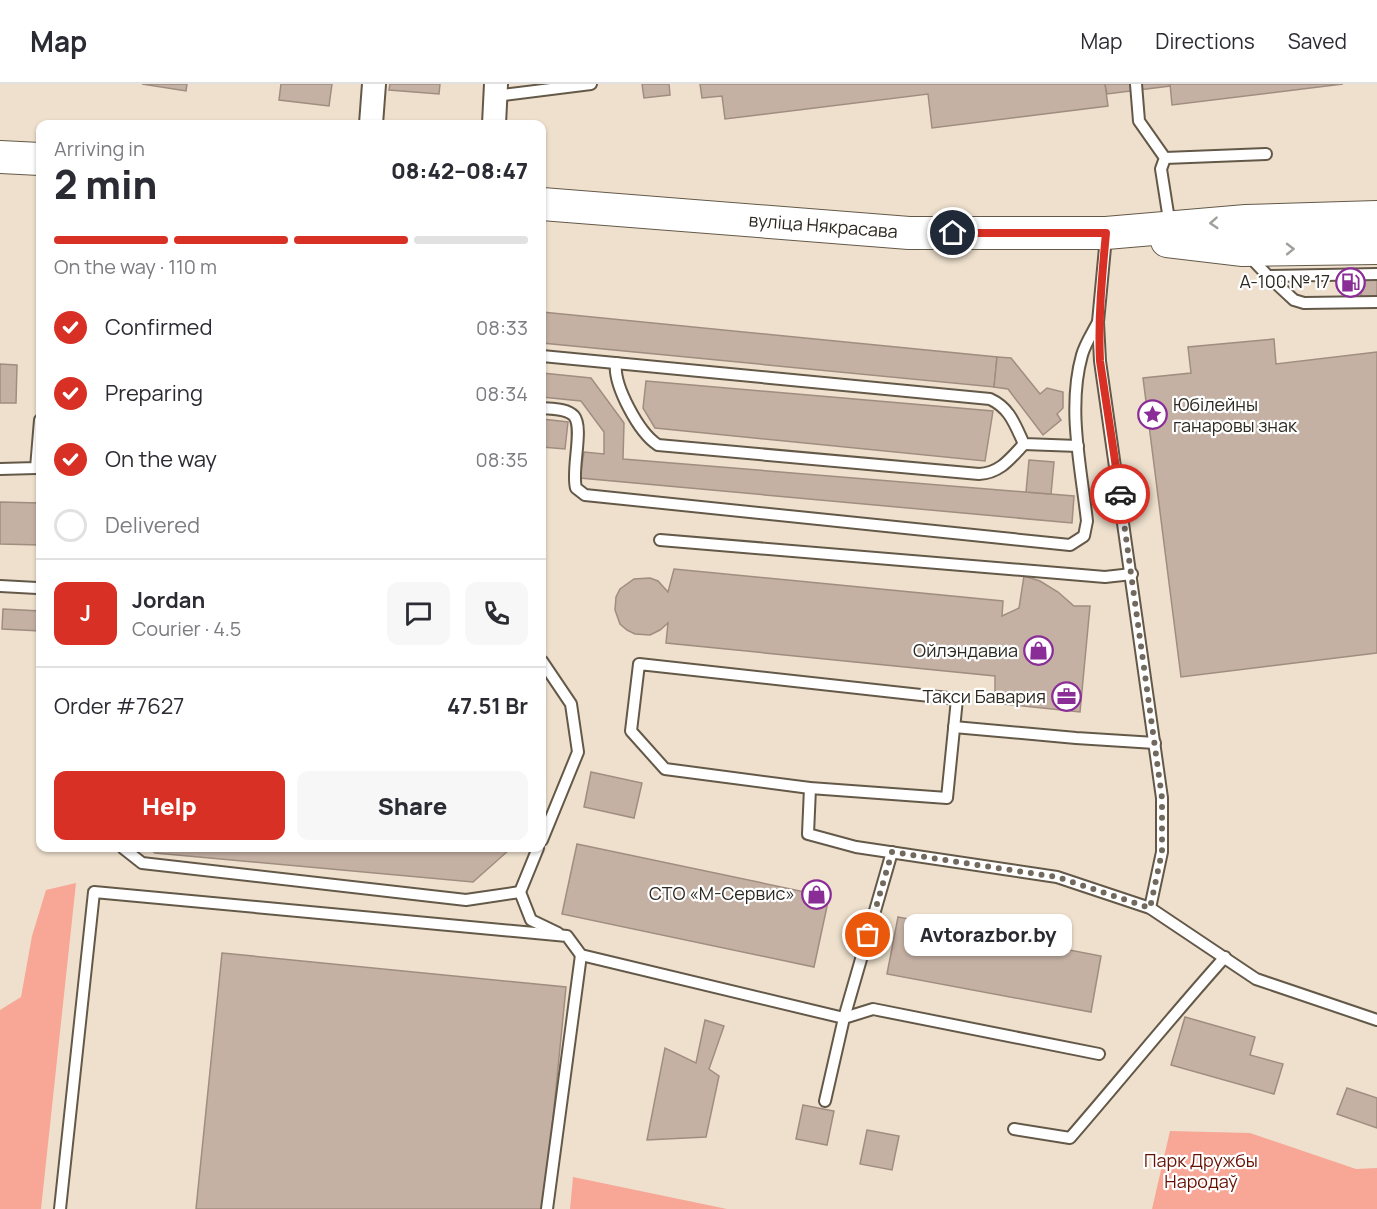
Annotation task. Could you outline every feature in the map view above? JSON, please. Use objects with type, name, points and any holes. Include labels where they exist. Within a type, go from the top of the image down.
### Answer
[{"type":"main road","points":[[0,157],[36,159]]},
{"type":"main road","name":"вуліца Някрасава","points":[[546,204],[909,234],[1106,233],[1246,220],[1377,217]]},
{"type":"main road","name":"вуліца Някрасава","points":[[1106,233],[1244,250],[1377,248]]},
{"type":"street","points":[[371,120],[374,84]]},
{"type":"street","points":[[494,120],[496,90]]},
{"type":"lane","points":[[496,90],[591,84]]},
{"type":"lane","points":[[1136,84],[1139,122],[1165,158]]},
{"type":"lane","points":[[1165,158],[1266,154]]},
{"type":"lane","points":[[1165,158],[1161,169],[1170,226]]},
{"type":"lane","points":[[1106,233],[1098,322],[1100,361],[1162,798],[1162,852],[1150,908]]},
{"type":"lane","points":[[1244,250],[1294,300],[1304,303],[1377,302]]},
{"type":"lane","points":[[1268,276],[1377,274]]},
{"type":"lane","points":[[546,408],[564,410],[574,415],[578,426],[573,477],[576,488],[585,495],[1070,545],[1084,536],[1088,521],[1078,446],[1077,383],[1082,353],[1098,322]]},
{"type":"lane","points":[[546,356],[990,399],[1000,403],[1010,413],[1024,444]]},
{"type":"lane","points":[[616,363],[617,380],[637,420],[650,440],[658,445],[979,474],[991,474],[1003,467],[1024,444],[1078,446]]},
{"type":"lane","points":[[0,469],[36,468]]},
{"type":"lane","points":[[660,540],[1105,577],[1132,574]]},
{"type":"lane","points":[[0,586],[36,588]]},
{"type":"lane","points":[[639,664],[957,699],[947,798],[810,789],[665,769],[630,731],[639,664]]},
{"type":"lane","points":[[546,667],[571,704],[578,752],[546,830]]},
{"type":"lane","points":[[954,726],[1155,743]]},
{"type":"lane","points":[[810,789],[808,834],[856,847],[1057,877],[1150,908],[1256,979],[1377,1020]]},
{"type":"lane","points":[[128,852],[142,863],[466,900],[520,892]]},
{"type":"lane","points":[[536,852],[520,892],[531,920],[567,936],[581,955],[844,1018],[873,1009],[1098,1054]]},
{"type":"lane","points":[[825,1101],[844,1018],[892,852]]},
{"type":"lane","points":[[60,1209],[94,892],[567,936]]},
{"type":"lane","points":[[547,1209],[581,955]]},
{"type":"lane","points":[[1014,1129],[1070,1138],[1225,957]]},
{"type":"green space","points":[[76,883],[41,1209],[0,1209],[0,1010],[21,997],[32,936],[46,890]]},
{"type":"green space","name":"Парк Дружбы Народаў","points":[[1170,1131],[1250,1133],[1356,1169],[1377,1168],[1377,1209],[1152,1209]]},
{"type":"green space","points":[[573,1177],[727,1209],[570,1209]]},
{"type":"building","points":[[142,84],[187,84],[186,91]]},
{"type":"building","points":[[281,84],[332,84],[329,106],[279,100]]},
{"type":"building","points":[[390,84],[440,84],[439,94],[389,90]]},
{"type":"building","points":[[642,84],[669,84],[670,95],[644,98]]},
{"type":"building","points":[[700,84],[1105,84],[1108,106],[932,128],[928,94],[725,119],[722,96],[702,98]]},
{"type":"building","points":[[1105,84],[1170,84],[1170,86],[1107,94]]},
{"type":"building","points":[[1170,84],[1343,84],[1172,105]]},
{"type":"building","points":[[1377,269],[1377,296],[1361,297],[1360,270]]},
{"type":"building","points":[[546,312],[997,357],[994,387],[546,343]]},
{"type":"building","points":[[1274,339],[1276,364],[1377,352],[1377,653],[1181,677],[1143,378],[1191,373],[1188,347]]},
{"type":"building","points":[[997,357],[1011,358],[1040,394],[1047,388],[1063,392],[1063,408],[1057,414],[1061,420],[1043,435],[1008,389],[994,387]]},
{"type":"building","points":[[0,364],[17,365],[16,403],[0,403]]},
{"type":"building","points":[[546,373],[591,378],[624,423],[623,459],[1074,496],[1072,523],[580,478],[584,452],[604,454],[604,432],[581,401],[546,397]]},
{"type":"building","points":[[646,381],[993,411],[985,461],[655,428],[643,408]]},
{"type":"building","points":[[546,419],[568,422],[565,449],[546,447]]},
{"type":"building","points":[[1029,460],[1054,462],[1051,494],[1026,492]]},
{"type":"building","points":[[0,502],[36,503],[36,545],[0,544]]},
{"type":"building","points":[[674,569],[1003,601],[1002,616],[1019,608],[1024,576],[1040,581],[1058,592],[1074,606],[1090,606],[1080,712],[995,703],[995,676],[666,643],[668,623],[650,635],[635,634],[620,624],[615,610],[616,597],[620,589],[634,579],[650,578],[658,581],[668,592]]},
{"type":"building","points":[[3,609],[36,611],[36,631],[2,629]]},
{"type":"building","points":[[591,772],[642,783],[634,818],[584,807]]},
{"type":"building","points":[[577,844],[829,897],[814,967],[562,914]]},
{"type":"building","points":[[154,852],[507,852],[473,882]]},
{"type":"building","points":[[898,917],[1101,956],[1091,1012],[887,974]]},
{"type":"building","points":[[222,953],[566,987],[544,1209],[196,1209]]},
{"type":"building","points":[[1185,1017],[1255,1037],[1250,1055],[1283,1064],[1274,1094],[1171,1065]]},
{"type":"building","points":[[705,1020],[724,1026],[709,1069],[719,1076],[706,1137],[647,1140],[665,1048],[696,1063]]},
{"type":"building","points":[[1347,1088],[1377,1098],[1377,1128],[1337,1114]]},
{"type":"building","points":[[803,1105],[834,1111],[827,1145],[796,1139]]},
{"type":"building","points":[[867,1130],[899,1136],[892,1170],[860,1164]]},
{"type":"way so far","points":[[868,935],[892,852],[1057,877],[1150,908],[1162,852],[1162,798],[1120,494]]},
{"type":"place","name":"А-100 № 17","points":[[1351,282]]},
{"type":"place","name":"Юбілейны ганаровы знак","points":[[1152,415]]},
{"type":"place","name":"Ойлэндавиа","points":[[1039,651]]},
{"type":"place","name":"Такси Бавария","points":[[1067,697]]},
{"type":"place","name":"СТО «М-Сервис»","points":[[816,894]]},
{"type":"place","name":"Avtorazbor.by","points":[[868,935]]},
{"type":"route","points":[[953,233],[1106,233],[1098,322],[1100,361],[1120,494]]}]
